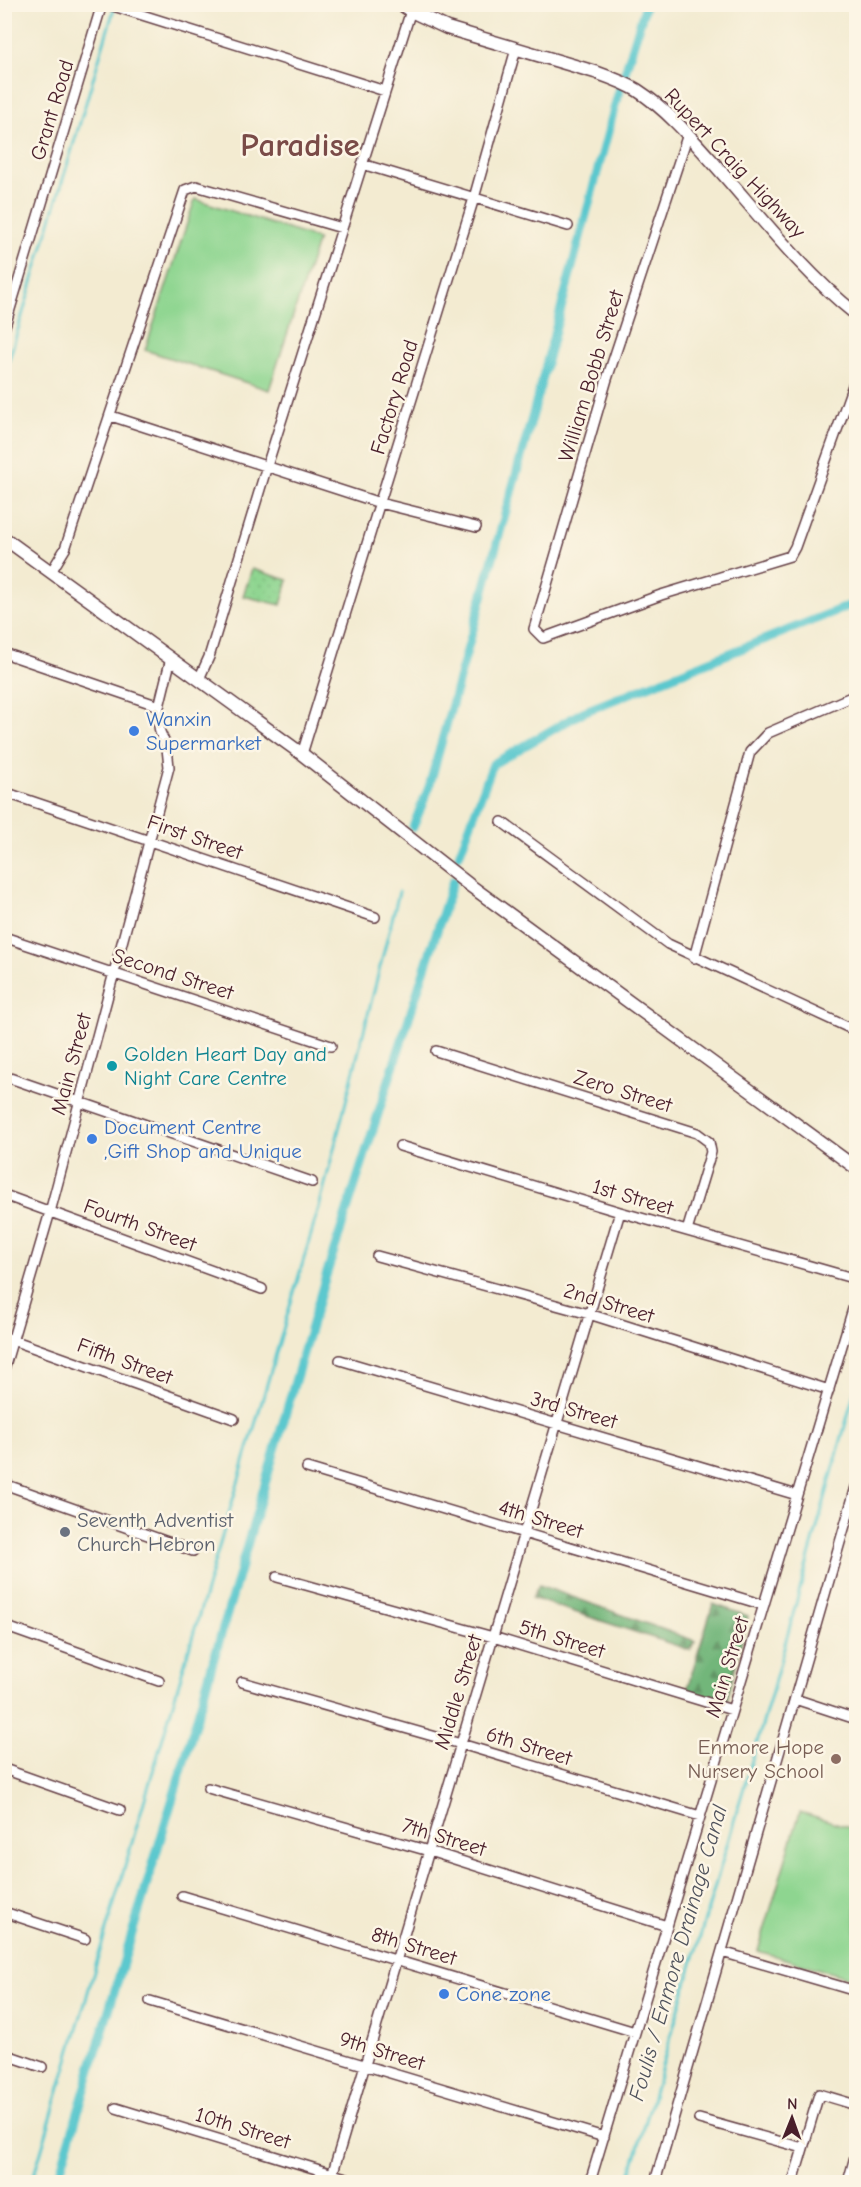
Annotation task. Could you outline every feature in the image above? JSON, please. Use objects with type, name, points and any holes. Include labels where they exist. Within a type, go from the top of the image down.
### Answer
[{"type":"main road","name":"Rupert Craig Highway","points":[[408,7],[447,28],[623,83],[666,113],[688,134],[803,264],[856,314]]},
{"type":"main road","points":[[4,538],[53,568],[171,658],[198,673],[454,874],[856,1168]]},
{"type":"street","name":"Grant Road","points":[[4,329],[102,4]]},
{"type":"street","points":[[107,4],[385,91]]},
{"type":"street","points":[[198,673],[209,657],[385,91],[408,7]]},
{"type":"street","name":"Factory Road","points":[[302,754],[474,198],[516,49]]},
{"type":"street","name":"William Bobb Street","points":[[688,134],[607,379],[534,629],[543,638],[661,595],[790,556],[856,377]]},
{"type":"street","points":[[362,164],[568,226]]},
{"type":"street","points":[[53,568],[65,549],[185,190],[196,186],[342,228]]},
{"type":"street","points":[[111,416],[381,503],[476,527]]},
{"type":"street","points":[[4,653],[159,706],[171,658]]},
{"type":"street","points":[[694,958],[750,752],[768,734],[856,695]]},
{"type":"street","name":"Main Street","points":[[4,1369],[9,1338],[50,1212],[169,767],[167,748],[160,732],[157,715],[159,706]]},
{"type":"street","name":"First Street","points":[[4,792],[375,917]]},
{"type":"street","points":[[502,822],[668,944],[856,1031]]},
{"type":"street","name":"Second Street","points":[[4,937],[330,1046]]},
{"type":"street","name":"Zero Street","points":[[436,1051],[697,1133],[703,1137],[708,1142],[711,1152],[687,1231]]},
{"type":"street","points":[[4,1076],[312,1182]]},
{"type":"street","name":"1st Street","points":[[400,1146],[856,1279]]},
{"type":"street","name":"Fourth Street","points":[[4,1195],[262,1289]]},
{"type":"street","name":"Middle Street","points":[[331,2179],[620,1212]]},
{"type":"street","name":"2nd Street","points":[[377,1256],[589,1314],[829,1390]]},
{"type":"street","name":"Main Street","points":[[590,2182],[856,1299]]},
{"type":"street","name":"Fifth Street","points":[[9,1338],[234,1419]]},
{"type":"street","name":"3rd Street","points":[[340,1360],[797,1495]]},
{"type":"street","name":"4th Street","points":[[307,1468],[764,1605]]},
{"type":"street","points":[[4,1484],[192,1551]]},
{"type":"street","points":[[655,2182],[856,1487]]},
{"type":"street","name":"5th Street","points":[[277,1577],[493,1637],[732,1710]]},
{"type":"street","points":[[4,1626],[159,1681]]},
{"type":"street","name":"6th Street","points":[[242,1682],[461,1744],[700,1816]]},
{"type":"street","points":[[795,1699],[856,1719]]},
{"type":"street","points":[[4,1769],[120,1810]]},
{"type":"street","name":"7th Street","points":[[208,1788],[429,1851],[668,1926]]},
{"type":"street","name":"8th Street","points":[[182,1896],[635,2032]]},
{"type":"street","points":[[4,1912],[85,1939]]},
{"type":"street","points":[[722,1952],[856,1991]]},
{"type":"street","name":"9th Street","points":[[150,2001],[604,2137]]},
{"type":"street","points":[[4,2054],[42,2067]]},
{"type":"street","points":[[793,2182],[819,2094],[856,2105]]},
{"type":"street","name":"10th Street","points":[[116,2108],[331,2179],[359,2182]]},
{"type":"street","points":[[699,2119],[803,2148]]},
{"type":"street","points":[[848,2182],[856,2153]]},
{"type":"green space","points":[[195,199],[318,239],[269,390],[145,350]]},
{"type":"green space","points":[[252,569],[288,580],[281,605],[243,596]]},
{"type":"green space","points":[[539,1585],[695,1641],[690,1650],[532,1598]]},
{"type":"green space","points":[[713,1604],[748,1616],[726,1703],[686,1692]]},
{"type":"green space","points":[[800,1812],[856,1829],[856,1980],[758,1951]]},
{"type":"waterway","points":[[413,827],[429,787],[533,414],[617,98],[646,4]]},
{"type":"waterway","points":[[4,376],[114,9]]},
{"type":"waterway","points":[[459,855],[493,764],[583,712],[856,603]]},
{"type":"waterway","points":[[57,2182],[185,1758],[324,1282],[453,881]]},
{"type":"waterway","points":[[32,2182],[320,1204],[399,892]]},
{"type":"waterway","name":"Foulis / Enmore Drainage Canal","points":[[628,2182],[769,1702],[856,1386]]},
{"type":"place","name":"Wanxin Supermarket","points":[[134,731]]},
{"type":"place","name":"Golden Heart Day and Night Care Centre","points":[[112,1066]]},
{"type":"place","name":"Document Centre ,Gift Shop and Unique","points":[[92,1139]]},
{"type":"place","name":"Seventh Adventist Church Hebron","points":[[65,1532]]},
{"type":"place","name":"Enmore Hope Nursery School","points":[[836,1759]]},
{"type":"place","name":"Cone zone","points":[[444,1994]]},
{"type":"district","name":"Paradise","points":[[300,145]]}]
